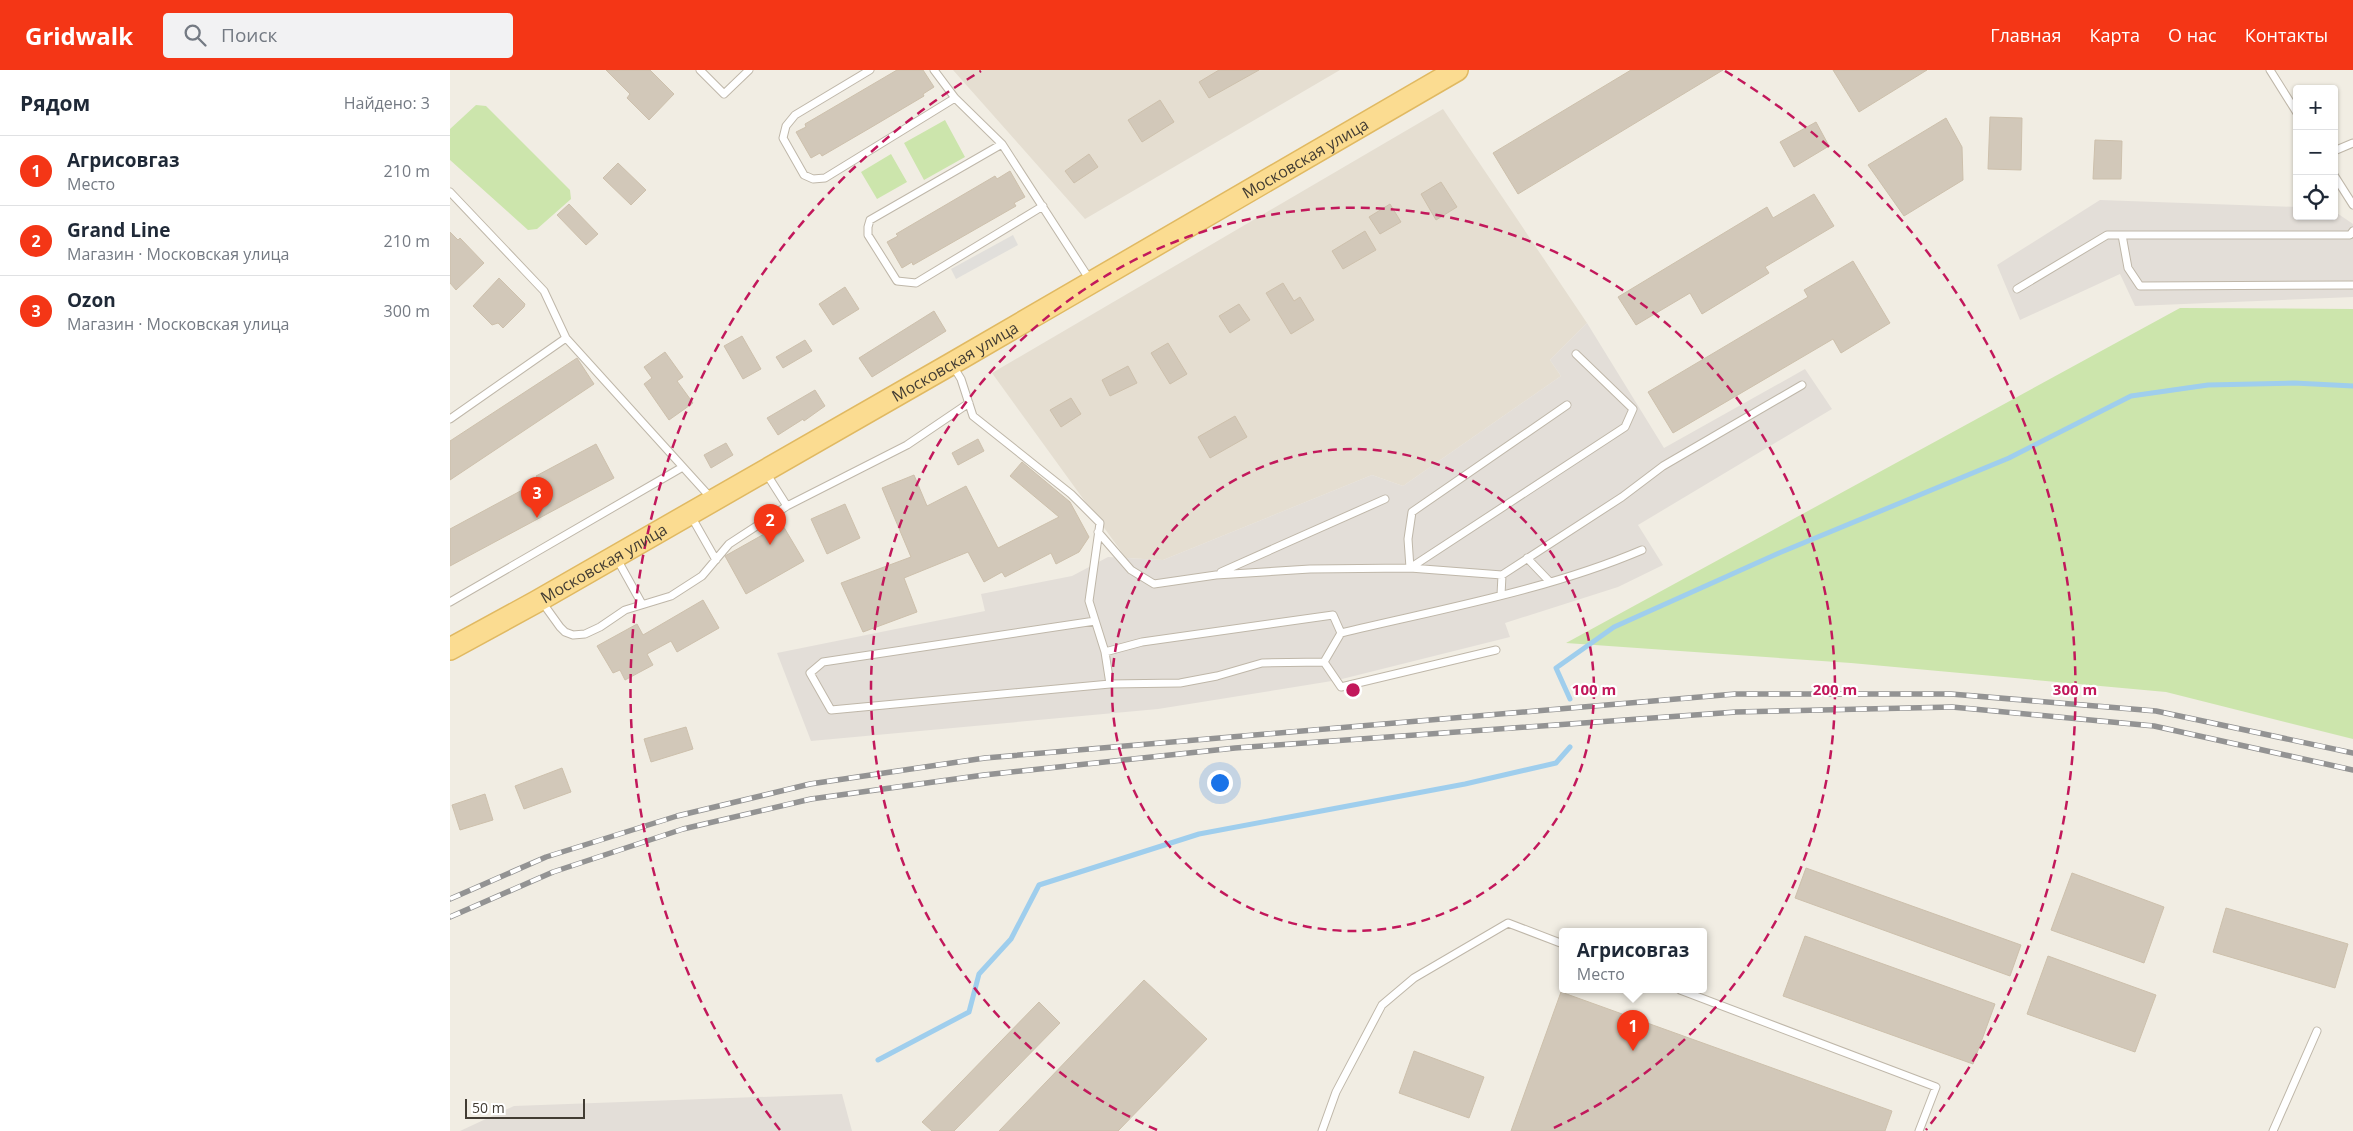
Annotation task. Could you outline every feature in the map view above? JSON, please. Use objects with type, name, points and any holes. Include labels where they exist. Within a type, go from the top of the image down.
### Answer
[{"type":"main road","name":"Московская улица","points":[[450,649],[541,599],[951,364],[1457,70]]},
{"type":"lane","points":[[700,70],[724,94],[749,70]]},
{"type":"lane","points":[[870,70],[795,115],[786,126],[783,138],[804,175],[813,179],[826,178],[955,98]]},
{"type":"lane","points":[[934,70],[955,98],[1002,144],[1092,282]]},
{"type":"lane","points":[[2270,70],[2293,107]]},
{"type":"lane","points":[[2338,149],[2353,143]]},
{"type":"lane","points":[[1002,144],[870,220],[868,235],[897,281],[916,283],[1043,206]]},
{"type":"lane","points":[[2338,181],[2353,205]]},
{"type":"lane","points":[[450,192],[544,292],[566,338],[681,468],[713,500]]},
{"type":"lane","points":[[2017,289],[2107,235],[2350,235],[2353,232]]},
{"type":"lane","points":[[2122,235],[2128,268],[2140,286],[2353,285]]},
{"type":"lane","points":[[450,419],[566,338]]},
{"type":"lane","points":[[1410,568],[1625,427],[1633,409],[1576,354]]},
{"type":"lane","points":[[951,364],[962,379],[973,416],[1072,494],[1100,523],[1089,601],[1105,652],[1110,684]]},
{"type":"lane","points":[[1098,532],[1131,570],[1154,584],[1216,574],[1310,569],[1410,568],[1502,575],[1622,496],[1663,466],[1802,385]]},
{"type":"lane","points":[[541,599],[560,627],[573,635],[585,634],[600,627],[625,610],[671,596],[692,584],[729,544],[787,506],[907,445],[969,403]]},
{"type":"lane","points":[[1410,568],[1408,539],[1412,512],[1567,404]]},
{"type":"lane","points":[[450,602],[681,468]]},
{"type":"lane","points":[[764,471],[787,506]]},
{"type":"lane","points":[[1216,574],[1385,499]]},
{"type":"lane","points":[[690,514],[716,560]]},
{"type":"lane","points":[[1324,662],[1341,633],[1500,595],[1611,563],[1642,550]]},
{"type":"lane","points":[[616,556],[642,604]]},
{"type":"lane","points":[[1527,558],[1549,581]]},
{"type":"lane","points":[[1500,595],[1502,575]]},
{"type":"lane","points":[[1105,652],[1142,642],[1333,615],[1341,633]]},
{"type":"lane","points":[[1096,621],[823,662],[810,673],[832,710],[1110,684],[1180,683],[1218,676],[1262,663],[1324,662]]},
{"type":"lane","points":[[1324,662],[1341,687],[1496,650]]},
{"type":"lane","points":[[1322,1131],[1336,1092],[1382,1005],[1414,978],[1508,923],[1559,942]]},
{"type":"lane","points":[[1688,993],[1936,1087],[1919,1131]]},
{"type":"lane","points":[[2273,1131],[2317,1031]]},
{"type":"shaded area","points":[[953,70],[1340,70],[1085,219]]},
{"type":"shaded area","points":[[1443,109],[1587,323],[1550,360],[1561,376],[1403,486],[1372,475],[1163,560],[1126,558],[992,373]]},
{"type":"shaded area","points":[[2100,200],[2293,207],[2293,220],[2338,220],[2338,214],[2353,224],[2353,297],[2135,306],[2120,274],[2020,320],[1997,265]]},
{"type":"shaded area","points":[[1013,235],[1018,245],[956,279],[951,269]]},
{"type":"shaded area","points":[[1587,323],[1664,448],[1805,369],[1832,409],[1638,525],[1663,565],[1618,587],[1505,623],[1510,637],[1338,680],[1158,709],[811,741],[777,653],[985,611],[981,594],[1072,576],[1108,557],[1163,560],[1372,475],[1403,486],[1561,376],[1550,360]]},
{"type":"shaded area","points":[[842,1094],[852,1131],[460,1131],[514,1106]]},
{"type":"green space","points":[[476,105],[486,106],[570,190],[571,199],[537,229],[528,230],[450,160],[450,129]]},
{"type":"green space","points":[[945,120],[965,157],[924,180],[904,143]]},
{"type":"green space","points":[[891,154],[907,182],[877,199],[861,172]]},
{"type":"green space","points":[[2180,308],[2353,309],[2353,739],[2166,692],[1851,663],[1566,643]]},
{"type":"building","points":[[606,70],[650,70],[674,94],[649,120],[627,98],[630,94]]},
{"type":"building","points":[[897,70],[923,70],[934,87],[923,94],[924,96],[822,156],[820,153],[811,158],[796,132],[806,127],[805,124]]},
{"type":"building","points":[[1219,70],[1259,70],[1209,98],[1199,82]]},
{"type":"building","points":[[1631,70],[1723,70],[1518,194],[1493,153]]},
{"type":"building","points":[[1833,70],[1927,70],[1859,112]]},
{"type":"building","points":[[1160,100],[1174,122],[1142,142],[1128,120]]},
{"type":"building","points":[[1990,117],[2022,118],[2021,170],[1988,169]]},
{"type":"building","points":[[1946,118],[1962,147],[1963,180],[1904,216],[1868,165]]},
{"type":"building","points":[[1816,122],[1829,146],[1794,167],[1780,142]]},
{"type":"building","points":[[2095,140],[2122,141],[2121,179],[2093,179]]},
{"type":"building","points":[[1089,154],[1098,167],[1074,183],[1065,171]]},
{"type":"building","points":[[618,163],[646,190],[631,205],[603,178]]},
{"type":"building","points":[[1010,171],[1025,197],[1014,203],[1016,206],[913,265],[912,262],[902,268],[887,242],[898,236],[896,234],[995,176],[997,179]]},
{"type":"building","points":[[1441,182],[1457,207],[1436,220],[1421,194]]},
{"type":"building","points":[[1814,194],[1834,226],[1765,267],[1769,273],[1702,314],[1690,293],[1636,325],[1618,297],[1767,207],[1773,218]]},
{"type":"building","points":[[569,204],[598,234],[586,245],[557,215]]},
{"type":"building","points":[[1390,204],[1401,222],[1380,234],[1369,217]]},
{"type":"building","points":[[1365,231],[1376,250],[1343,269],[1332,251]]},
{"type":"building","points":[[450,232],[458,240],[460,238],[484,263],[456,290],[450,283]]},
{"type":"building","points":[[1853,261],[1890,323],[1841,353],[1833,339],[1673,433],[1648,392],[1808,297],[1804,290]]},
{"type":"building","points":[[499,278],[525,304],[503,328],[498,323],[492,325],[473,306]]},
{"type":"building","points":[[1283,283],[1294,301],[1300,297],[1314,320],[1291,334],[1266,293]]},
{"type":"building","points":[[845,287],[859,309],[833,325],[819,304]]},
{"type":"building","points":[[1239,304],[1250,320],[1230,333],[1219,316]]},
{"type":"building","points":[[934,311],[946,331],[872,377],[859,358]]},
{"type":"building","points":[[742,336],[761,369],[743,379],[724,346]]},
{"type":"building","points":[[805,340],[812,351],[783,368],[776,357]]},
{"type":"building","points":[[1168,343],[1187,374],[1170,384],[1151,353]]},
{"type":"building","points":[[665,352],[683,377],[677,381],[693,403],[669,420],[644,384],[652,378],[644,367]]},
{"type":"building","points":[[577,358],[594,384],[450,480],[450,441]]},
{"type":"building","points":[[1128,366],[1137,383],[1110,396],[1102,380]]},
{"type":"building","points":[[815,390],[825,406],[804,421],[803,419],[778,435],[767,418]]},
{"type":"building","points":[[1071,398],[1081,414],[1061,427],[1050,410]]},
{"type":"building","points":[[1235,416],[1247,437],[1210,458],[1198,437]]},
{"type":"building","points":[[978,439],[984,451],[958,465],[952,453]]},
{"type":"building","points":[[726,443],[733,455],[711,468],[704,455]]},
{"type":"building","points":[[596,444],[614,478],[450,566],[450,529],[539,481],[536,476]]},
{"type":"building","points":[[1022,462],[1070,502],[1089,537],[1079,552],[1056,564],[1051,553],[1005,577],[1002,572],[984,582],[968,552],[904,578],[917,612],[863,632],[841,583],[911,557],[882,488],[914,475],[927,506],[966,486],[998,548],[1059,517],[1010,476]]},
{"type":"building","points":[[845,504],[860,538],[827,554],[811,519]]},
{"type":"building","points":[[782,524],[804,561],[746,594],[725,556]]},
{"type":"building","points":[[703,600],[719,628],[677,652],[671,641],[647,654],[653,665],[625,680],[620,670],[613,673],[597,646],[637,624],[643,635]]},
{"type":"building","points":[[686,727],[693,749],[651,762],[644,739]]},
{"type":"building","points":[[562,768],[571,792],[524,809],[515,786]]},
{"type":"building","points":[[485,794],[493,820],[460,830],[452,805]]},
{"type":"building","points":[[1806,868],[2021,945],[2010,976],[1795,898]]},
{"type":"building","points":[[2072,873],[2164,907],[2144,963],[2051,930]]},
{"type":"building","points":[[2226,908],[2348,944],[2335,988],[2213,952]]},
{"type":"building","points":[[1805,936],[1995,1004],[1973,1064],[1783,996]]},
{"type":"building","points":[[2048,956],[2156,995],[2135,1052],[2027,1014]]},
{"type":"building","points":[[1144,980],[1207,1039],[1118,1131],[999,1131]]},
{"type":"building","points":[[1561,993],[1892,1111],[1885,1131],[1511,1131]]},
{"type":"building","points":[[1039,1002],[1060,1023],[954,1131],[932,1131],[922,1122]]},
{"type":"building","points":[[1414,1051],[1484,1077],[1469,1118],[1399,1093]]},
{"type":"waterway","points":[[1570,699],[1556,668],[1614,627],[1779,553],[2009,458],[2131,396],[2208,385],[2294,383],[2353,386]]},
{"type":"waterway","points":[[878,1060],[969,1012],[979,974],[1011,939],[1039,885],[1199,834],[1465,784],[1556,763],[1570,747]]},
{"type":"railway","points":[[450,899],[546,857],[677,816],[810,784],[985,758],[1735,694],[1951,694],[2156,711],[2353,753]]},
{"type":"railway","points":[[450,917],[553,872],[683,829],[811,799],[984,775],[1235,748],[1736,712],[1952,707],[2154,726],[2353,770]]},
{"type":"place","name":"Ozon","points":[[537,518]]},
{"type":"place","name":"Grand Line","points":[[770,545]]},
{"type":"place","name":"Агрисовгаз","points":[[1633,1051]]}]
